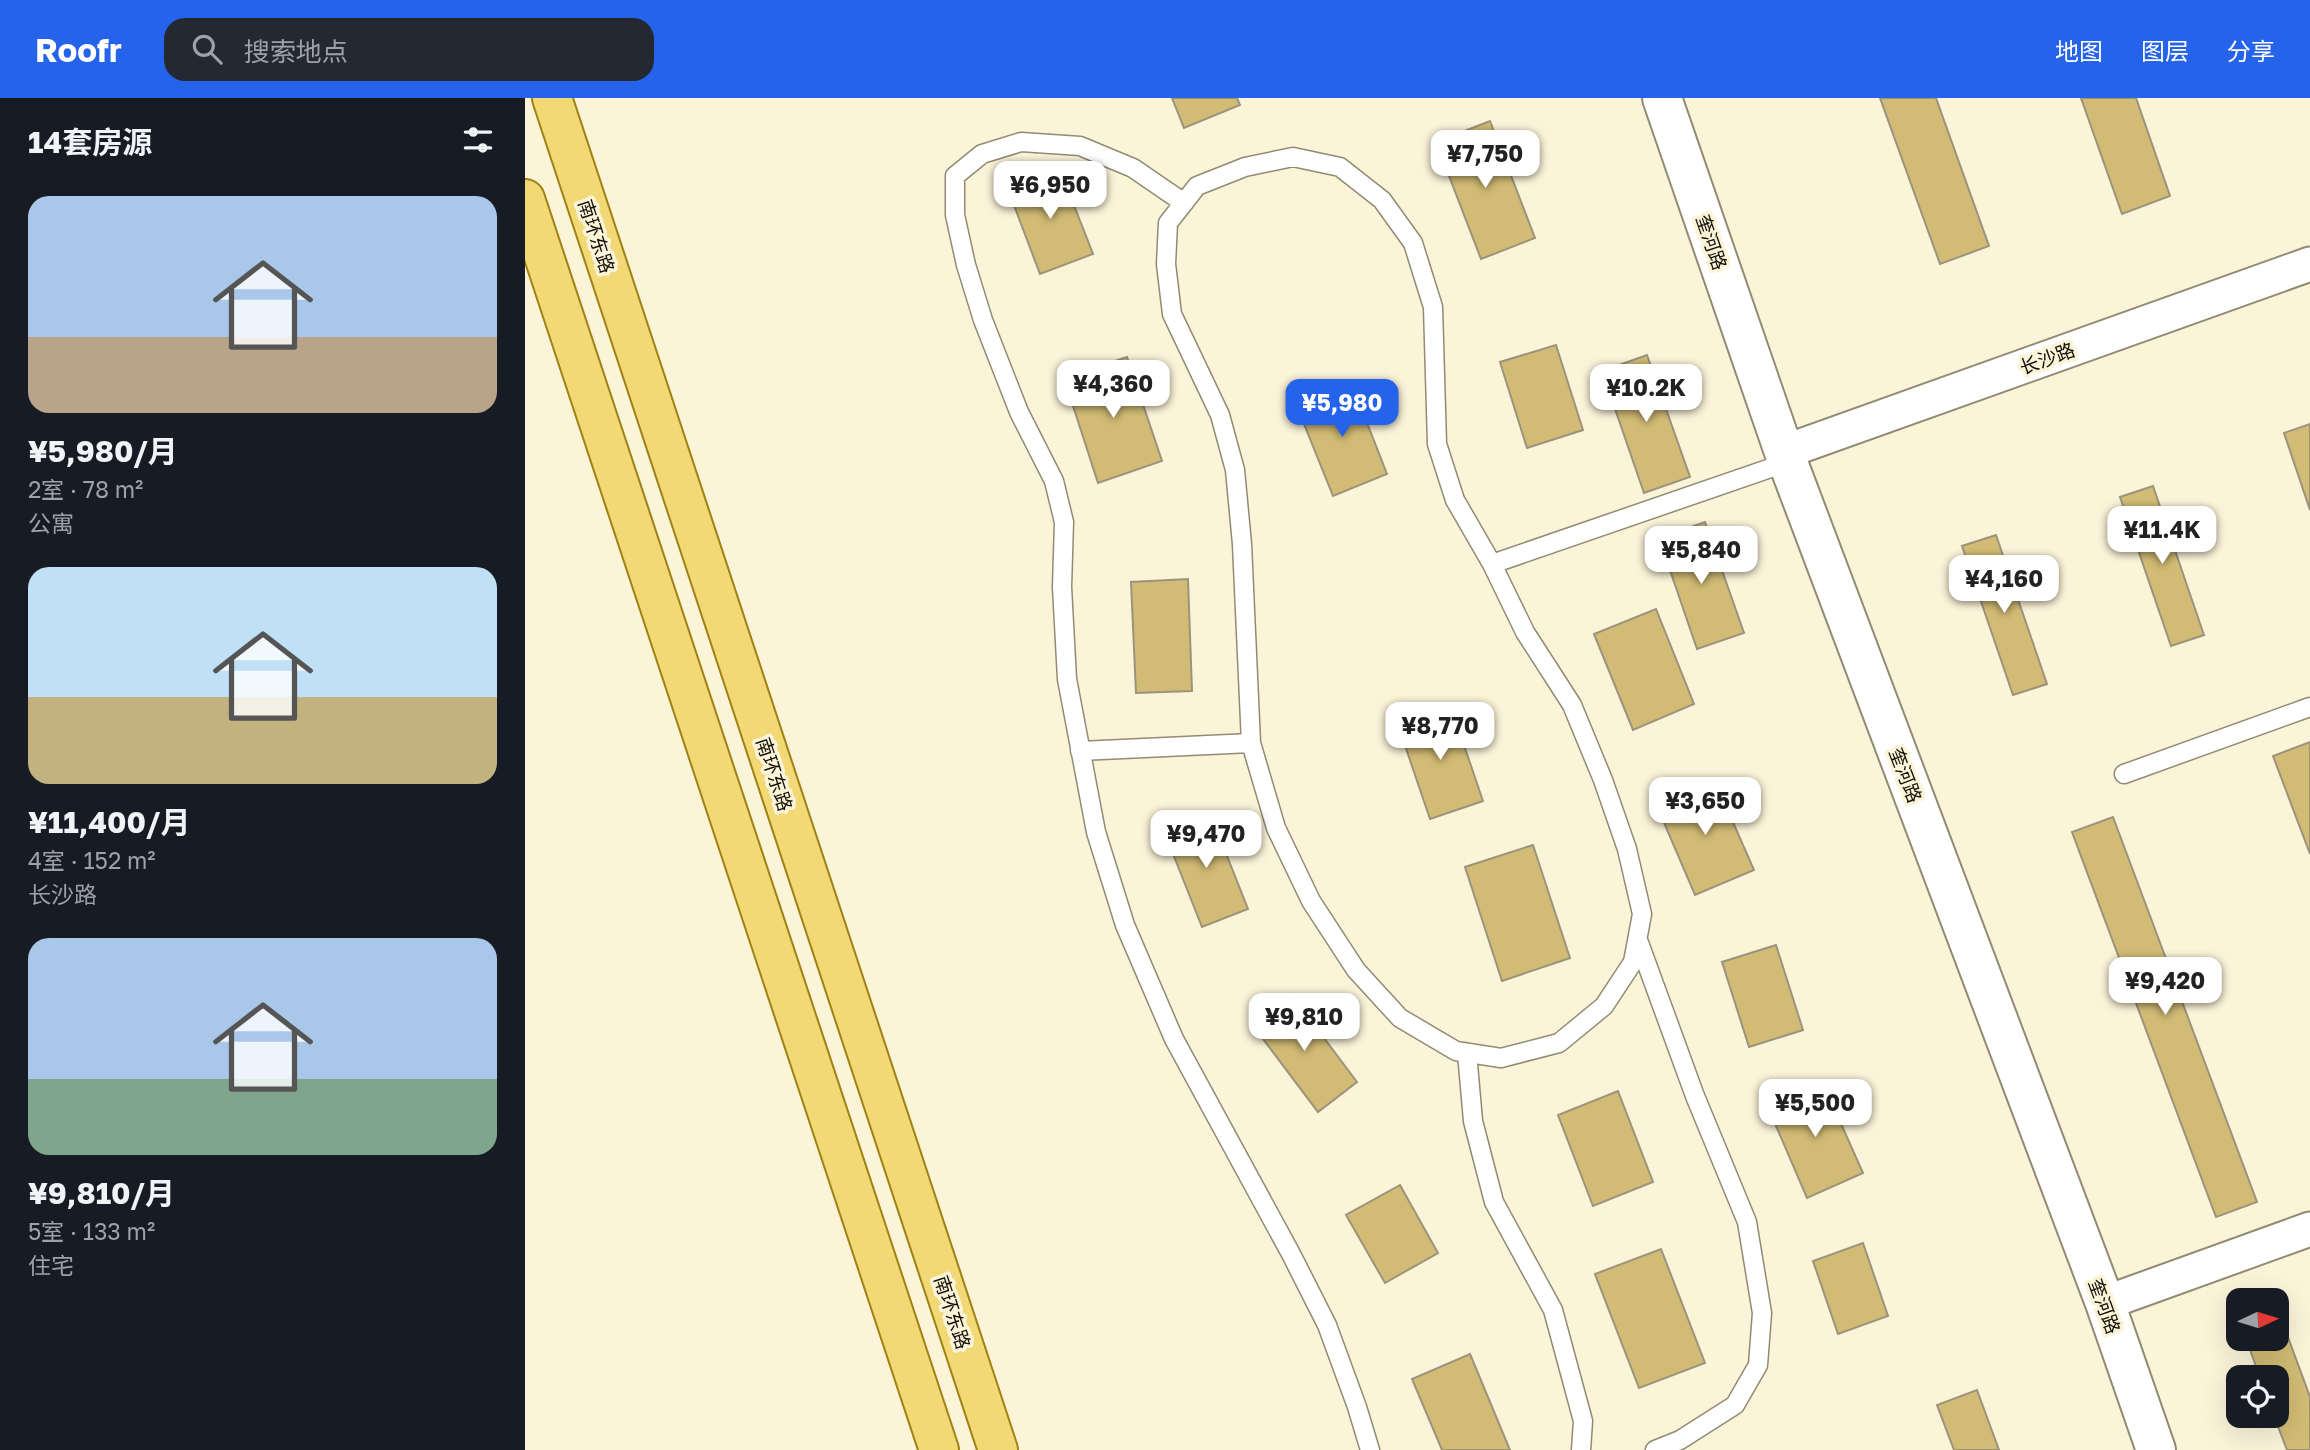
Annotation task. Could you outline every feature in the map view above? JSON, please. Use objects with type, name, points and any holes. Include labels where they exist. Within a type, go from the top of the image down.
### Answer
[{"type":"main road","name":"南环东路","points":[[552,98],[998,1450]]},
{"type":"main road","points":[[525,199],[939,1450]]},
{"type":"street","name":"奎河路","points":[[1662,98],[1786,457],[2105,1303],[2147,1448]]},
{"type":"street","name":"长沙路","points":[[1786,457],[2310,264]]},
{"type":"street","points":[[2105,1303],[2310,1229]]},
{"type":"lane","points":[[1184,202],[1133,168],[1080,146],[1021,142],[982,154],[955,176],[955,215],[969,276],[1019,412],[1054,481],[1064,522],[1062,587],[1067,679],[1097,832],[1125,925],[1174,1039],[1328,1325],[1370,1450]]},
{"type":"lane","points":[[1293,156],[1340,167],[1382,200],[1413,243],[1433,307],[1437,444],[1455,500],[1492,564],[1525,632],[1572,705],[1603,780],[1627,849],[1642,914],[1633,962],[1604,1006],[1559,1043],[1501,1058],[1456,1051],[1400,1018],[1356,970],[1311,901],[1276,828],[1251,743],[1242,544],[1235,470],[1220,415],[1177,326],[1170,302],[1166,264],[1168,223],[1197,186],[1245,167],[1293,156]]},
{"type":"lane","points":[[1492,564],[1786,457]]},
{"type":"lane","points":[[2124,774],[2310,707]]},
{"type":"lane","points":[[1080,751],[1251,743]]},
{"type":"lane","points":[[1637,939],[1695,1096],[1747,1222],[1762,1312],[1758,1365],[1735,1405],[1680,1440],[1655,1450]]},
{"type":"lane","points":[[1467,1052],[1472,1121],[1495,1202],[1553,1310],[1583,1421],[1581,1450]]},
{"type":"building","points":[[1172,98],[1237,98],[1240,105],[1184,128]]},
{"type":"building","points":[[1880,98],[1936,98],[1989,246],[1940,264]]},
{"type":"building","points":[[2081,98],[2136,98],[2170,196],[2122,214]]},
{"type":"building","points":[[1490,121],[1535,238],[1481,259],[1436,142]]},
{"type":"building","points":[[1059,167],[1093,254],[1040,274],[1007,187]]},
{"type":"building","points":[[1556,345],[1583,430],[1527,448],[1500,362]]},
{"type":"building","points":[[1647,355],[1690,477],[1644,493],[1602,371]]},
{"type":"building","points":[[1127,357],[1162,461],[1098,483],[1064,378]]},
{"type":"building","points":[[1351,382],[1387,474],[1333,496],[1296,404]]},
{"type":"building","points":[[2310,424],[2310,510],[2284,433]]},
{"type":"building","points":[[2153,486],[2204,635],[2171,646],[2120,497]]},
{"type":"building","points":[[1705,522],[1744,633],[1697,649],[1659,538]]},
{"type":"building","points":[[1996,535],[2047,684],[2013,695],[1962,546]]},
{"type":"building","points":[[1188,579],[1192,691],[1136,693],[1131,582]]},
{"type":"building","points":[[1656,609],[1694,704],[1633,730],[1594,634]]},
{"type":"building","points":[[1450,704],[1483,801],[1430,819],[1397,722]]},
{"type":"building","points":[[2310,742],[2310,854],[2273,756]]},
{"type":"building","points":[[1714,779],[1754,870],[1695,895],[1656,804]]},
{"type":"building","points":[[1210,813],[1248,909],[1202,927],[1164,831]]},
{"type":"building","points":[[2113,817],[2257,1202],[2216,1217],[2072,832]]},
{"type":"building","points":[[1533,845],[1570,958],[1502,981],[1465,867]]},
{"type":"building","points":[[1776,945],[1803,1030],[1749,1047],[1722,962]]},
{"type":"building","points":[[1291,994],[1357,1082],[1318,1112],[1251,1023]]},
{"type":"building","points":[[1822,1081],[1863,1173],[1807,1198],[1767,1105]]},
{"type":"building","points":[[1618,1091],[1653,1182],[1593,1206],[1558,1115]]},
{"type":"building","points":[[1400,1185],[1438,1253],[1385,1283],[1346,1215]]},
{"type":"building","points":[[1863,1243],[1888,1316],[1838,1334],[1813,1261]]},
{"type":"building","points":[[1661,1249],[1705,1363],[1639,1388],[1595,1274]]},
{"type":"building","points":[[2289,1340],[2310,1397],[2310,1450],[2287,1450],[2279,1428],[2289,1428],[2289,1365],[2256,1365],[2250,1351],[2289,1351]]},
{"type":"building","points":[[1470,1354],[1510,1450],[1442,1450],[1412,1379]]},
{"type":"building","points":[[1977,1390],[1999,1450],[1954,1450],[1937,1405]]}]
